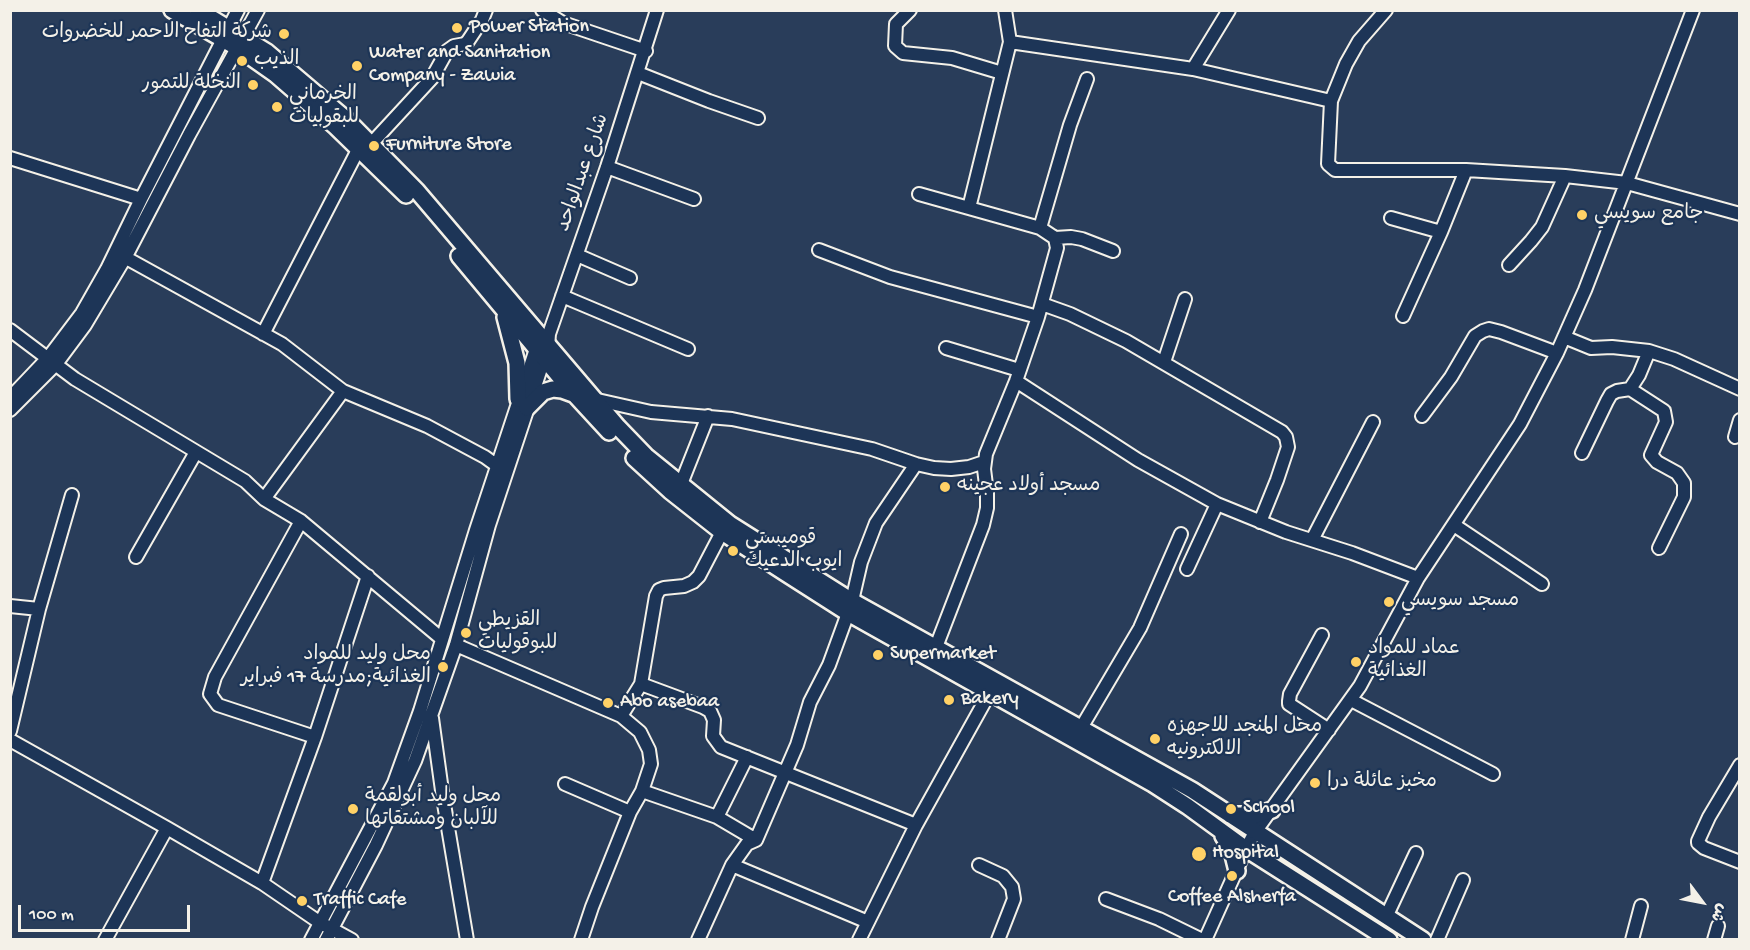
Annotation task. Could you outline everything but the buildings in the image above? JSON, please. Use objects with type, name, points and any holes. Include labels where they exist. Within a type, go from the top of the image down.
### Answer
[{"type":"main road","points":[[172,10],[226,34],[286,66],[365,146],[503,311],[543,345],[574,394],[626,450],[670,491],[723,532],[990,692],[1153,784],[1246,849],[1389,939]]},
{"type":"main road","points":[[198,10],[226,34]]},
{"type":"main road","points":[[365,146],[417,191],[543,345],[634,444],[730,524],[850,607],[936,647],[1192,790],[1423,939]]},
{"type":"main road","points":[[503,311],[514,349],[523,404],[553,389],[574,394]]},
{"type":"main road","points":[[1230,815],[1256,815],[1272,810]]},
{"type":"main road","points":[[1218,829],[1232,851],[1237,872]]},
{"type":"street","points":[[120,255],[141,199],[238,10]]},
{"type":"street","points":[[10,410],[52,361],[120,255],[258,10]]},
{"type":"street","points":[[263,334],[365,146],[432,78],[447,51],[468,41],[486,10]]},
{"type":"street","points":[[543,10],[563,22],[646,51]]},
{"type":"street","name":"شارع عبدالواحد","points":[[501,469],[607,167],[646,51],[657,10]]},
{"type":"street","points":[[910,10],[896,24],[895,46],[903,53],[952,58],[1002,73]]},
{"type":"street","points":[[969,208],[1010,42],[1005,10]]},
{"type":"street","points":[[1193,69],[1229,10]]},
{"type":"street","points":[[1386,10],[1359,41],[1346,64],[1331,101],[1328,164],[1335,170],[1466,170],[1565,176],[1627,183],[1740,214]]},
{"type":"street","points":[[1106,899],[1204,939],[1256,832],[1351,700],[1418,578],[1520,424],[1557,353],[1585,290],[1693,10]]},
{"type":"street","points":[[1010,42],[1193,69],[1331,101]]},
{"type":"street","points":[[638,73],[709,101],[758,117]]},
{"type":"street","points":[[1040,228],[1070,125],[1087,79]]},
{"type":"street","points":[[10,158],[141,199]]},
{"type":"street","points":[[607,167],[694,199]]},
{"type":"street","points":[[1403,316],[1466,170]]},
{"type":"street","points":[[1509,265],[1532,241],[1542,226],[1565,176]]},
{"type":"street","points":[[919,194],[1040,228],[1055,238],[1082,239],[1113,251]]},
{"type":"street","points":[[1391,218],[1441,232]]},
{"type":"street","points":[[936,647],[983,525],[987,508],[984,462],[1038,317],[1057,254],[1055,238]]},
{"type":"street","points":[[819,250],[890,277],[1038,317]]},
{"type":"street","points":[[120,255],[282,344],[343,391],[428,426],[501,469]]},
{"type":"street","points":[[577,255],[630,278]]},
{"type":"street","points":[[562,296],[688,349]]},
{"type":"street","points":[[1164,362],[1185,299]]},
{"type":"street","points":[[1042,304],[1070,314],[1164,362],[1282,432],[1286,437],[1288,447],[1260,522]]},
{"type":"street","points":[[1422,416],[1450,377],[1475,336],[1483,331],[1489,329],[1501,332],[1557,353]]},
{"type":"street","points":[[10,330],[75,379],[245,481],[264,500],[301,521],[442,639]]},
{"type":"street","points":[[1564,337],[1592,348],[1612,347],[1649,351],[1674,359],[1740,389]]},
{"type":"street","points":[[946,348],[1017,375],[1138,460],[1217,504],[1260,522],[1418,578]]},
{"type":"street","points":[[1630,389],[1649,351]]},
{"type":"street","points":[[10,398],[52,361]]},
{"type":"street","points":[[1582,453],[1611,394],[1630,389],[1664,411],[1666,422],[1651,455],[1657,462],[1677,473],[1684,483],[1684,497],[1659,548]]},
{"type":"street","points":[[264,500],[343,391]]},
{"type":"street","points":[[593,399],[651,412],[732,419],[872,449],[916,464],[951,469],[984,462]]},
{"type":"street","points":[[681,484],[708,416]]},
{"type":"street","points":[[1736,437],[1740,420]]},
{"type":"street","points":[[1312,540],[1373,422]]},
{"type":"street","points":[[136,557],[196,452]]},
{"type":"street","points":[[698,939],[732,865],[747,844],[756,840],[785,773],[810,702],[829,665],[850,607],[861,562],[876,523],[916,464]]},
{"type":"street","points":[[310,939],[394,783],[501,469]]},
{"type":"street","points":[[329,934],[381,835],[415,761],[456,645],[501,469]]},
{"type":"street","points":[[10,731],[39,609],[72,495]]},
{"type":"street","points":[[1187,569],[1217,504]]},
{"type":"street","points":[[301,521],[215,677],[210,694],[218,705],[315,737]]},
{"type":"street","points":[[1454,525],[1542,584]]},
{"type":"street","points":[[621,716],[641,684],[656,596],[659,590],[684,586],[693,582],[699,576],[723,532]]},
{"type":"street","points":[[1081,728],[1140,628],[1181,534]]},
{"type":"street","points":[[262,883],[315,737],[368,576]]},
{"type":"street","points":[[10,606],[39,609]]},
{"type":"street","points":[[1322,635],[1290,694],[1289,704],[1329,730]]},
{"type":"street","points":[[456,645],[621,716],[640,732],[649,750],[651,764],[642,790],[630,812],[592,907],[582,939]]},
{"type":"street","points":[[641,684],[710,711],[714,720],[713,736],[718,744],[916,825]]},
{"type":"street","points":[[859,939],[916,825],[990,692]]},
{"type":"street","points":[[1351,700],[1493,774]]},
{"type":"street","points":[[431,714],[467,939]]},
{"type":"street","points":[[10,740],[262,883],[320,922],[329,934],[352,939]]},
{"type":"street","points":[[717,817],[747,757]]},
{"type":"street","points":[[1740,765],[1709,817],[1698,843],[1704,848],[1740,862]]},
{"type":"street","points":[[565,784],[630,812]]},
{"type":"street","points":[[642,790],[717,817],[756,840]]},
{"type":"street","points":[[105,939],[168,828]]},
{"type":"street","points":[[1387,915],[1416,853]]},
{"type":"street","points":[[732,865],[868,922]]},
{"type":"street","points":[[979,865],[1003,876],[1011,886],[1014,899],[998,939]]},
{"type":"street","points":[[1437,939],[1463,880]]},
{"type":"street","points":[[1632,939],[1641,906]]},
{"type":"street","points":[[1714,939],[1718,926]]},
{"type":"place","name":"Power Station","points":[[457,28]]},
{"type":"place","name":"شركة التفاح الاحمر للخضروات","points":[[284,34]]},
{"type":"place","name":"الذيب","points":[[242,61]]},
{"type":"place","name":"Water and Sanitation Company - Zawia","points":[[357,66]]},
{"type":"place","name":"النخلة للتمور","points":[[253,85]]},
{"type":"place","name":"الخرماني للبقوليات","points":[[277,107]]},
{"type":"place","name":"Furniture Store","points":[[374,146]]},
{"type":"place","name":"جامع سويسي","points":[[1582,215]]},
{"type":"place","name":"مسجد أولاد عجينه","points":[[945,487]]},
{"type":"place","name":"قوميستي ايوب الدعيك","points":[[733,551]]},
{"type":"place","name":"مسجد سويسي","points":[[1389,602]]},
{"type":"place","name":"القزيطي للبوقوليات","points":[[466,633]]},
{"type":"place","name":"Supermarket","points":[[878,655]]},
{"type":"place","name":"عماد للمواد الغذائية","points":[[1356,662]]},
{"type":"place","name":"محل وليد للمواد الغذائية;مدرسة 17 فبراير","points":[[443,667]]},
{"type":"place","name":"Bakery","points":[[949,700]]},
{"type":"place","name":"Abo asebaa","points":[[608,703]]},
{"type":"place","name":"محل المنجد للاجهزه الالكترونيه","points":[[1155,739]]},
{"type":"place","name":"مخبز عائلة درا","points":[[1315,783]]},
{"type":"place","name":"محل وليد أبولقمة للآلبان ومشتقاتها","points":[[353,809]]},
{"type":"place","name":"School","points":[[1231,809]]},
{"type":"place","name":"Hospital","points":[[1199,854]]},
{"type":"place","name":"Coffee Alsherfa","points":[[1232,876]]},
{"type":"place","name":"Traffic Cafe","points":[[302,901]]}]
